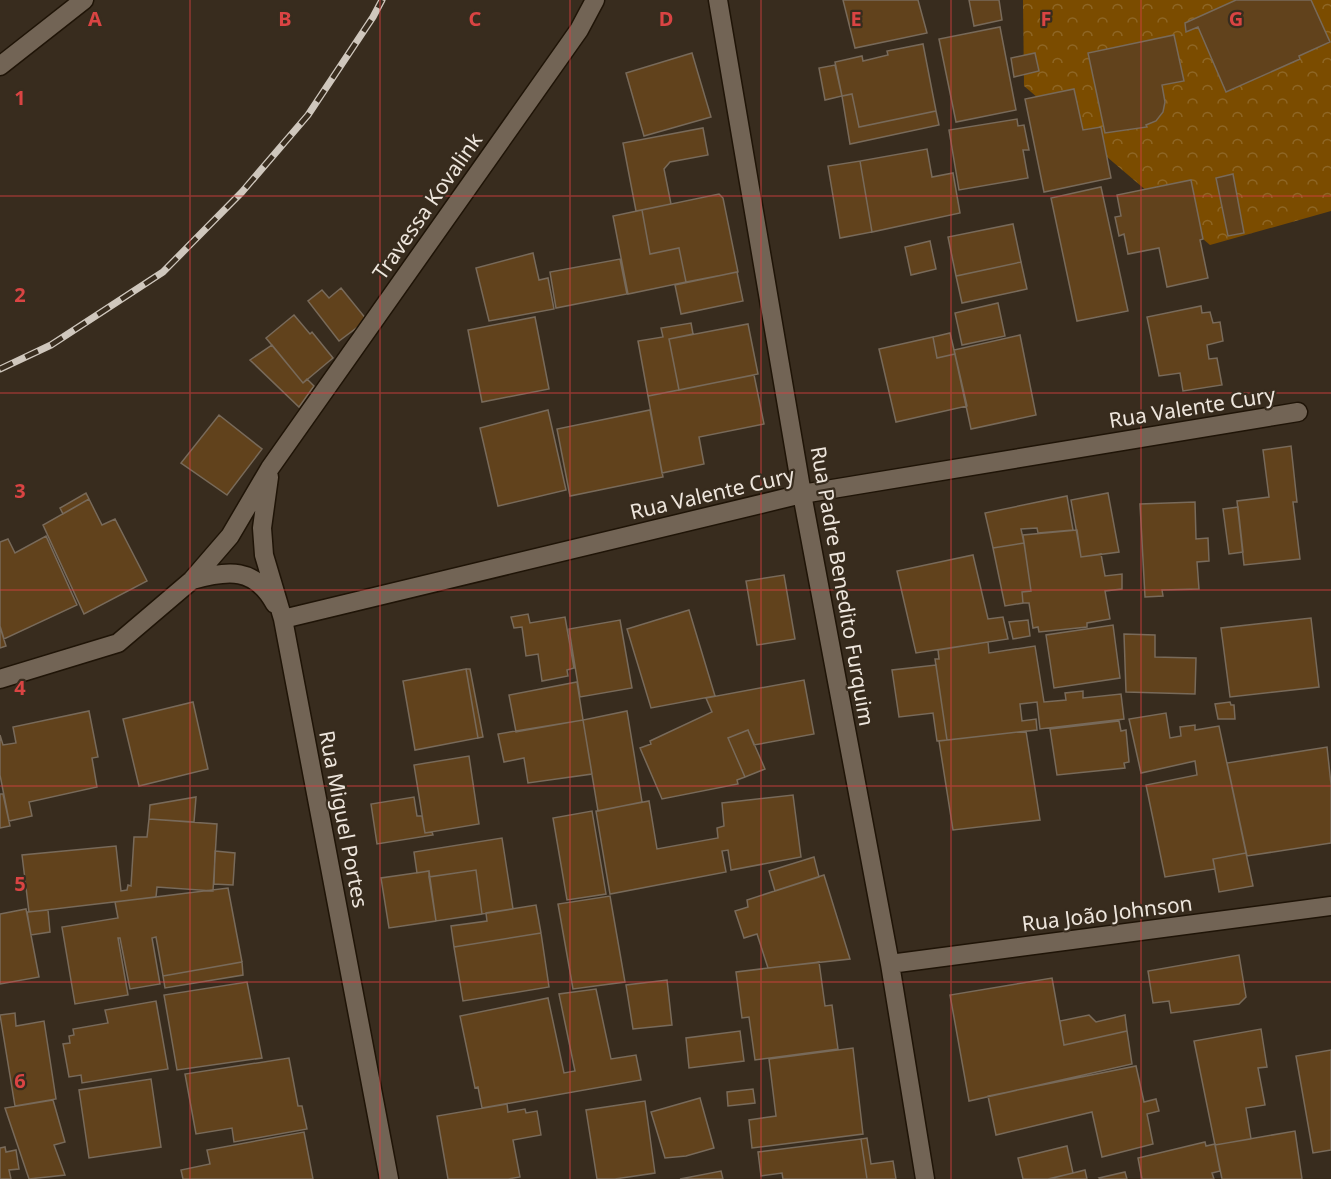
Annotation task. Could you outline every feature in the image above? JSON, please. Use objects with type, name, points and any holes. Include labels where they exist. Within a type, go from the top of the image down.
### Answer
[{"type":"street","points":[[0,66],[84,0]]},
{"type":"street","name":"Travessa Kovalink","points":[[0,680],[118,643],[192,580],[230,536],[270,468],[579,30],[596,0]]},
{"type":"street","name":"Rua Padre Benedito Furquim","points":[[718,0],[802,494],[890,964],[925,1179]]},
{"type":"street","name":"Rua Valente Cury","points":[[284,619],[802,494],[1298,412]]},
{"type":"street","name":"Rua Miguel Portes","points":[[270,468],[262,528],[264,555],[284,619],[389,1179]]},
{"type":"street","points":[[192,580],[219,573],[241,573],[268,590],[284,619]]},
{"type":"street","name":"Rua João Johnson","points":[[890,964],[1331,906]]},
{"type":"green space","points":[[1023,0],[1331,0],[1331,211],[1210,245],[1024,86]]},
{"type":"building","points":[[843,0],[918,0],[927,33],[855,48]]},
{"type":"building","points":[[969,0],[999,0],[1002,20],[974,26]]},
{"type":"building","points":[[1236,0],[1311,0],[1330,42],[1299,56],[1300,59],[1226,92],[1198,27],[1186,32],[1185,23]]},
{"type":"building","points":[[1000,27],[1016,110],[956,122],[939,39]]},
{"type":"building","points":[[1174,35],[1184,81],[1162,85],[1165,102],[1163,112],[1156,121],[1146,125],[1147,127],[1105,133],[1088,53]]},
{"type":"building","points":[[923,44],[936,111],[859,127],[852,94],[842,96],[835,62],[862,56],[863,61],[888,55],[887,51]]},
{"type":"building","points":[[692,53],[711,117],[644,136],[626,73]]},
{"type":"building","points":[[1035,53],[1039,71],[1014,77],[1011,58]]},
{"type":"building","points":[[835,65],[842,96],[825,100],[819,68]]},
{"type":"building","points":[[1074,89],[1083,130],[1101,127],[1111,178],[1044,192],[1025,99]]},
{"type":"building","points":[[852,94],[859,127],[936,111],[939,125],[850,144],[842,96]]},
{"type":"building","points":[[1017,119],[1018,126],[1024,125],[1029,150],[1023,150],[1028,178],[959,190],[949,130]]},
{"type":"building","points":[[703,128],[708,155],[670,162],[664,169],[671,204],[636,211],[623,143]]},
{"type":"building","points":[[927,149],[932,177],[953,173],[960,213],[872,232],[860,161]]},
{"type":"building","points":[[860,161],[872,232],[840,238],[828,166]]},
{"type":"building","points":[[1233,174],[1244,233],[1228,236],[1216,178]]},
{"type":"building","points":[[1191,180],[1208,278],[1167,287],[1159,248],[1128,254],[1124,234],[1119,236],[1115,217],[1121,216],[1117,195]]},
{"type":"building","points":[[1101,187],[1128,311],[1077,321],[1051,198]]},
{"type":"building","points":[[719,194],[723,198],[738,272],[686,282],[679,248],[650,254],[642,210]]},
{"type":"building","points":[[642,210],[650,254],[679,248],[686,282],[628,294],[613,216]]},
{"type":"building","points":[[1013,224],[1021,262],[956,276],[948,237]]},
{"type":"building","points":[[930,241],[936,269],[911,275],[905,247]]},
{"type":"building","points":[[533,253],[539,280],[548,278],[554,309],[489,321],[476,268]]},
{"type":"building","points":[[620,259],[627,294],[556,308],[550,272]]},
{"type":"building","points":[[1021,262],[1027,289],[962,303],[956,276]]},
{"type":"building","points":[[737,272],[743,301],[681,314],[675,285]]},
{"type":"building","points":[[341,288],[367,320],[339,341],[308,301],[322,290],[329,298]]},
{"type":"building","points":[[998,303],[1005,336],[962,345],[955,313]]},
{"type":"building","points":[[1201,306],[1202,313],[1210,312],[1213,323],[1220,322],[1223,341],[1207,345],[1209,359],[1217,358],[1222,385],[1183,391],[1180,373],[1159,376],[1147,317]]},
{"type":"building","points":[[294,315],[310,334],[312,332],[333,358],[303,383],[266,338]]},
{"type":"building","points":[[535,317],[549,389],[482,402],[468,330]]},
{"type":"building","points":[[691,323],[693,334],[669,339],[679,390],[648,396],[638,341],[663,337],[661,328]]},
{"type":"building","points":[[748,324],[758,374],[679,390],[669,339]]},
{"type":"building","points":[[950,333],[955,354],[937,358],[933,337]]},
{"type":"building","points":[[1020,335],[1036,415],[971,429],[954,350]]},
{"type":"building","points":[[933,337],[937,358],[955,354],[967,406],[896,422],[879,349]]},
{"type":"building","points":[[272,345],[303,383],[307,379],[314,386],[299,407],[250,360]]},
{"type":"building","points":[[754,375],[764,424],[699,437],[704,464],[662,473],[648,396]]},
{"type":"building","points":[[548,410],[566,490],[498,506],[480,428]]},
{"type":"building","points":[[650,410],[663,477],[570,496],[557,429]]},
{"type":"building","points":[[219,415],[262,449],[227,495],[181,463]]},
{"type":"building","points":[[1291,446],[1297,502],[1293,502],[1300,559],[1244,565],[1237,501],[1269,497],[1263,450]]},
{"type":"building","points":[[86,493],[89,499],[63,514],[60,508]]},
{"type":"building","points":[[1108,493],[1119,552],[1081,557],[1071,500]]},
{"type":"building","points":[[1067,496],[1073,530],[1038,533],[1037,528],[1021,529],[1024,543],[993,548],[985,513]]},
{"type":"building","points":[[89,499],[102,525],[115,519],[147,581],[84,614],[43,525]]},
{"type":"building","points":[[1195,502],[1196,539],[1208,538],[1209,561],[1197,562],[1199,589],[1162,590],[1163,596],[1145,597],[1140,504]]},
{"type":"building","points":[[1238,507],[1243,552],[1229,554],[1223,509]]},
{"type":"building","points":[[1077,530],[1081,557],[1101,554],[1105,576],[1122,574],[1122,589],[1105,591],[1110,619],[1087,623],[1087,627],[1039,632],[1038,627],[1033,628],[1029,603],[1023,603],[1022,592],[1031,591],[1023,535]]},
{"type":"building","points":[[46,536],[77,605],[4,639],[0,626],[0,542],[8,539],[15,553]]},
{"type":"building","points":[[1024,543],[1031,591],[1022,592],[1023,603],[1005,606],[993,548]]},
{"type":"building","points":[[973,555],[988,619],[1003,617],[1008,639],[916,653],[897,571]]},
{"type":"building","points":[[784,575],[795,639],[757,645],[746,581]]},
{"type":"building","points":[[689,610],[715,696],[651,708],[627,629]]},
{"type":"building","points":[[528,614],[530,623],[565,617],[574,668],[567,670],[568,676],[542,681],[538,654],[526,656],[522,627],[514,628],[511,617]]},
{"type":"building","points":[[1311,618],[1319,687],[1230,697],[1221,628]]},
{"type":"building","points":[[620,620],[632,688],[580,697],[569,629]]},
{"type":"building","points":[[1028,620],[1030,636],[1013,639],[1009,622]]},
{"type":"building","points":[[1113,625],[1120,678],[1054,688],[1046,635]]},
{"type":"building","points":[[0,627],[6,646],[0,648]]},
{"type":"building","points":[[1124,634],[1155,635],[1155,657],[1196,658],[1195,694],[1126,692]]},
{"type":"building","points":[[988,642],[989,653],[1035,646],[1044,702],[1066,700],[1065,693],[1083,691],[1083,698],[1121,694],[1124,719],[1040,729],[1037,702],[1020,704],[1022,721],[1036,719],[1037,730],[947,740],[935,659],[939,659],[938,650]]},
{"type":"building","points":[[936,665],[947,740],[937,741],[933,713],[899,717],[892,670]]},
{"type":"building","points":[[466,669],[478,738],[415,750],[403,681]]},
{"type":"building","points":[[466,669],[470,669],[483,737],[478,738]]},
{"type":"building","points":[[804,680],[814,734],[754,745],[748,730],[728,738],[745,777],[737,780],[738,784],[662,799],[640,748],[712,712],[706,698]]},
{"type":"building","points":[[577,682],[583,720],[516,732],[509,695]]},
{"type":"building","points":[[193,702],[208,769],[139,786],[123,719]]},
{"type":"building","points":[[1230,702],[1234,705],[1235,719],[1218,719],[1215,704]]},
{"type":"building","points":[[89,711],[98,757],[92,758],[97,787],[29,802],[32,816],[9,821],[0,775],[0,735],[3,745],[16,743],[13,727]]},
{"type":"building","points":[[627,711],[642,802],[598,811],[583,720]]},
{"type":"building","points":[[1166,713],[1170,738],[1181,736],[1180,727],[1195,725],[1195,730],[1219,726],[1246,853],[1213,859],[1215,869],[1165,877],[1146,785],[1197,775],[1195,761],[1141,773],[1129,719]]},
{"type":"building","points":[[583,720],[592,774],[528,783],[524,758],[504,762],[498,734]]},
{"type":"building","points":[[1119,721],[1121,731],[1126,730],[1129,762],[1124,763],[1125,768],[1057,775],[1050,729]]},
{"type":"building","points":[[748,730],[765,769],[745,777],[728,738]]},
{"type":"building","points":[[1026,731],[1040,820],[953,830],[939,741]]},
{"type":"building","points":[[1327,747],[1331,784],[1331,843],[1247,856],[1227,763]]},
{"type":"building","points":[[469,756],[479,824],[425,833],[414,765]]},
{"type":"building","points":[[0,794],[3,794],[10,826],[0,828]]},
{"type":"building","points":[[793,795],[801,857],[731,870],[728,850],[722,851],[726,872],[610,894],[596,811],[649,801],[657,849],[718,838],[717,828],[724,826],[722,803]]},
{"type":"building","points":[[196,797],[194,822],[149,819],[150,805]]},
{"type":"building","points":[[414,797],[417,816],[422,816],[425,833],[432,832],[433,835],[377,844],[371,804]]},
{"type":"building","points":[[592,811],[606,894],[567,900],[553,818]]},
{"type":"building","points":[[149,819],[217,824],[213,891],[157,887],[156,897],[29,912],[22,855],[116,846],[121,891],[127,890],[128,885],[131,886],[134,837],[147,837]]},
{"type":"building","points":[[502,838],[513,909],[482,914],[476,870],[429,877],[429,871],[417,873],[414,852]]},
{"type":"building","points":[[215,851],[235,853],[233,885],[214,884]]},
{"type":"building","points":[[1246,853],[1253,886],[1219,892],[1213,859]]},
{"type":"building","points":[[814,857],[819,877],[775,891],[769,871]]},
{"type":"building","points":[[476,870],[482,914],[436,921],[429,877]]},
{"type":"building","points":[[429,871],[436,921],[389,928],[381,878]]},
{"type":"building","points":[[824,875],[850,959],[768,968],[757,934],[744,938],[735,911],[748,907],[747,900]]},
{"type":"building","points":[[228,888],[242,962],[163,976],[156,937],[152,938],[160,984],[130,989],[120,938],[118,938],[128,995],[75,1004],[62,927],[118,918],[115,902]]},
{"type":"building","points":[[610,896],[625,982],[573,989],[558,904]]},
{"type":"building","points":[[536,905],[541,933],[454,947],[451,926],[487,921],[486,913]]},
{"type":"building","points":[[26,909],[39,977],[0,984],[0,914]]},
{"type":"building","points":[[48,910],[50,932],[31,935],[27,912]]},
{"type":"building","points":[[541,933],[549,987],[463,1001],[454,947]]},
{"type":"building","points":[[1239,955],[1246,997],[1239,1004],[1171,1013],[1169,1001],[1153,1003],[1148,971]]},
{"type":"building","points":[[242,962],[243,975],[165,988],[163,976]]},
{"type":"building","points":[[819,962],[825,1006],[832,1005],[838,1049],[755,1060],[749,1017],[742,1018],[736,972]]},
{"type":"building","points":[[1052,978],[1064,1045],[1127,1031],[1132,1064],[969,1101],[950,995]]},
{"type":"building","points":[[667,980],[672,1025],[633,1029],[626,985]]},
{"type":"building","points":[[247,982],[262,1058],[177,1070],[164,995]]},
{"type":"building","points":[[596,989],[611,1059],[636,1055],[641,1080],[482,1108],[478,1087],[475,1088],[460,1016],[548,998],[564,1073],[575,1071],[559,994]]},
{"type":"building","points":[[156,1001],[168,1069],[82,1083],[81,1075],[69,1077],[63,1044],[70,1043],[69,1036],[74,1035],[73,1029],[108,1023],[105,1010]]},
{"type":"building","points":[[15,1013],[16,1026],[44,1021],[56,1099],[15,1106],[0,1015]]},
{"type":"building","points":[[1089,1015],[1096,1022],[1125,1015],[1127,1031],[1064,1045],[1060,1021]]},
{"type":"building","points":[[1261,1029],[1267,1067],[1258,1068],[1265,1105],[1246,1108],[1251,1139],[1215,1145],[1194,1041]]},
{"type":"building","points":[[740,1031],[744,1061],[689,1068],[686,1038]]},
{"type":"building","points":[[853,1048],[863,1134],[752,1148],[749,1120],[776,1116],[769,1059]]},
{"type":"building","points":[[1331,1050],[1331,1150],[1313,1153],[1296,1056]]},
{"type":"building","points":[[289,1058],[298,1106],[302,1106],[307,1129],[234,1142],[232,1128],[196,1134],[185,1074]]},
{"type":"building","points":[[1136,1066],[1144,1102],[1156,1099],[1159,1111],[1147,1114],[1153,1144],[1102,1157],[1092,1112],[996,1135],[988,1096]]},
{"type":"building","points":[[151,1079],[161,1147],[89,1158],[79,1090]]},
{"type":"building","points":[[753,1089],[755,1103],[728,1106],[727,1092]]},
{"type":"building","points":[[700,1098],[714,1148],[686,1156],[665,1158],[651,1112]]},
{"type":"building","points":[[53,1100],[65,1142],[54,1145],[65,1175],[29,1179],[5,1108]]},
{"type":"building","points":[[645,1101],[655,1173],[615,1179],[597,1179],[586,1110]]},
{"type":"building","points":[[507,1104],[508,1112],[525,1109],[526,1113],[537,1111],[541,1135],[513,1140],[520,1177],[448,1179],[437,1116]]},
{"type":"building","points":[[1295,1131],[1302,1179],[1222,1179],[1215,1145]]},
{"type":"building","points":[[304,1132],[313,1179],[183,1179],[181,1170],[210,1164],[207,1150]]},
{"type":"building","points":[[867,1138],[871,1164],[893,1161],[896,1179],[867,1179],[861,1139]]},
{"type":"building","points":[[861,1139],[867,1179],[783,1179],[782,1173],[761,1176],[758,1152]]},
{"type":"building","points":[[1205,1142],[1206,1146],[1215,1144],[1220,1171],[1212,1173],[1214,1179],[1142,1179],[1138,1158]]},
{"type":"building","points":[[1067,1146],[1073,1173],[1048,1179],[1023,1179],[1018,1158]]},
{"type":"building","points":[[5,1147],[6,1152],[16,1150],[19,1169],[9,1170],[11,1179],[0,1179],[0,1148]]},
{"type":"building","points":[[1085,1170],[1087,1179],[1049,1179]]},
{"type":"building","points":[[721,1171],[723,1179],[680,1179]]},
{"type":"building","points":[[1125,1172],[1127,1179],[1099,1178]]},
{"type":"railway","points":[[0,369],[51,345],[163,272],[242,192],[308,115],[382,0]]}]
